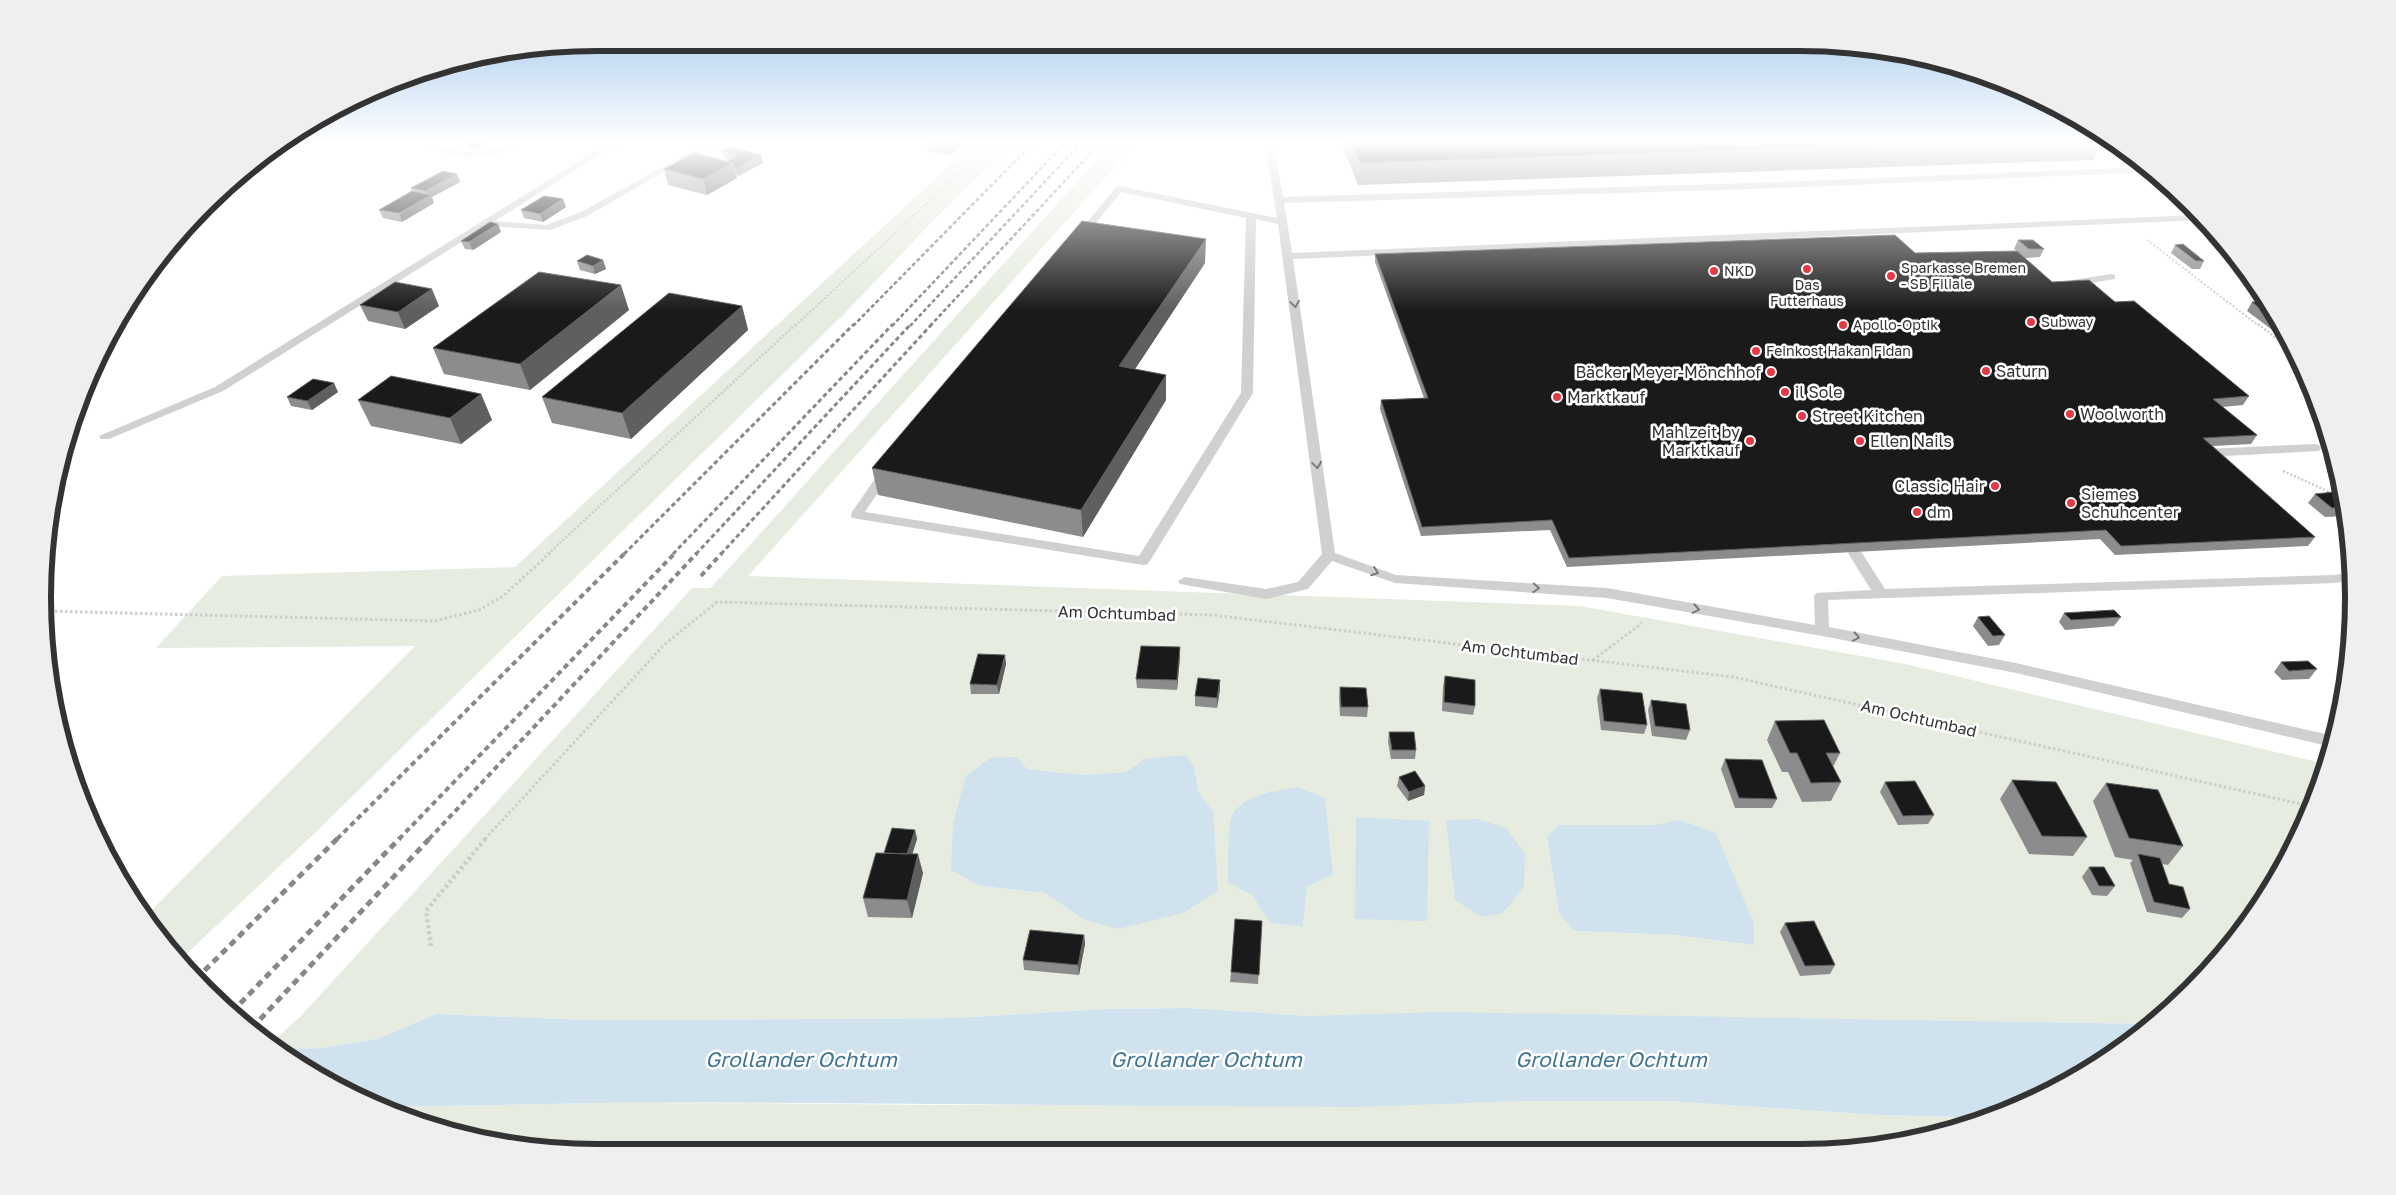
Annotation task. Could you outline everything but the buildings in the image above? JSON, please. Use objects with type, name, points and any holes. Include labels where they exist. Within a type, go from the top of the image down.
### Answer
[{"type":"lane","points":[[105,436],[219,389],[525,198]]},
{"type":"lane","points":[[484,223],[547,228],[584,214],[613,198]]},
{"type":"lane","points":[[1076,241],[1112,198]]},
{"type":"lane","points":[[1158,198],[1282,222]]},
{"type":"lane","points":[[1185,581],[1266,594],[1303,586],[1329,554],[1288,256],[1278,200],[1358,198]]},
{"type":"lane","points":[[894,460],[857,514],[1143,561],[1247,393],[1251,216]]},
{"type":"lane","points":[[1288,256],[2192,218]]},
{"type":"lane","points":[[2063,284],[2111,277]]},
{"type":"lane","points":[[2205,453],[2315,448]]},
{"type":"lane","points":[[1855,553],[1880,593]]},
{"type":"lane","points":[[1329,554],[1395,579],[1607,593],[1822,631],[2016,668],[2326,740]]},
{"type":"lane","points":[[1822,631],[1821,596],[2335,580],[2344,577]]},
{"type":"path","points":[[51,611],[434,621],[479,610],[503,596],[933,198]]},
{"type":"path","points":[[2123,221],[2281,342]]},
{"type":"path","points":[[2274,467],[2329,491],[2335,496]]},
{"type":"path","name":"Am Ochtumbad","points":[[431,946],[426,911],[475,852],[665,644],[717,602],[1212,616],[1733,677],[2304,805]]},
{"type":"path","points":[[1593,660],[1667,604]]},
{"type":"shaded area","points":[[915,198],[957,198],[845,313],[321,827],[185,955],[151,911],[415,646],[156,648],[222,576],[515,567]]},
{"type":"shaded area","points":[[1063,198],[1087,198],[748,576],[1580,606],[1905,664],[2319,762],[2303,807],[2288,839],[2272,871],[2253,901],[2209,958],[2185,984],[2140,1024],[1599,1015],[1309,1016],[1190,1008],[1103,1009],[956,1018],[587,1020],[436,1014],[377,1039],[322,1048],[290,1049],[276,1039],[301,1016],[692,588],[710,588]],"holes":[[[1017,757],[1026,769],[1083,775],[1126,772],[1144,759],[1194,766],[1199,793],[1213,811],[1130,925],[1118,929],[1084,920],[1045,893],[980,886]],[[1558,825],[1657,825],[1754,945],[1674,935],[1574,931],[1559,914],[1547,837]],[[1307,887],[1303,927],[1270,923],[1252,895]]]},
{"type":"shaded area","points":[[1667,1101],[1878,1115],[1971,1116],[1940,1125],[1870,1139],[1798,1144],[598,1144],[562,1143],[491,1133],[456,1125],[400,1107],[652,1102],[933,1105]]},
{"type":"water","points":[[1186,755],[1194,766],[1199,793],[1213,811],[1218,891],[1183,913],[1118,929],[1084,920],[1045,893],[980,886],[951,870],[953,824],[966,776],[990,758],[1017,757],[1027,769],[1083,775],[1126,772],[1144,759]]},
{"type":"water","points":[[1298,787],[1325,798],[1333,874],[1307,887],[1303,927],[1270,923],[1252,895],[1228,882],[1229,828],[1232,816],[1237,809],[1252,798]]},
{"type":"water","points":[[1356,817],[1429,821],[1427,921],[1355,919]]},
{"type":"water","points":[[1477,819],[1506,828],[1525,854],[1524,886],[1503,913],[1481,917],[1455,900],[1446,820]]},
{"type":"water","points":[[1679,820],[1716,833],[1754,924],[1754,945],[1674,935],[1574,931],[1559,914],[1547,837],[1558,825],[1657,825]]},
{"type":"water","name":"Grollander Ochtum","points":[[1190,1008],[1309,1016],[1443,1012],[2140,1024],[2102,1052],[2072,1071],[2008,1102],[1974,1115],[1958,1117],[1878,1115],[1667,1101],[1522,1101],[1356,1107],[652,1102],[400,1107],[324,1071],[290,1049],[322,1048],[377,1039],[436,1014],[587,1020],[956,1018],[1103,1009]]},
{"type":"railway","points":[[853,326],[979,198]]},
{"type":"railway","points":[[892,326],[1013,198]]},
{"type":"railway","points":[[910,326],[1030,198]]},
{"type":"railway","points":[[930,326],[1049,198]]},
{"type":"railway","points":[[625,553],[854,324]]},
{"type":"railway","points":[[673,554],[893,324]]},
{"type":"railway","points":[[696,554],[911,324]]},
{"type":"railway","points":[[721,554],[932,324]]},
{"type":"railway","points":[[337,839],[625,553]]},
{"type":"railway","points":[[399,839],[675,553]]},
{"type":"railway","points":[[429,839],[697,553]]},
{"type":"railway","points":[[701,576],[722,553]]},
{"type":"railway","points":[[201,974],[338,838]]},
{"type":"railway","points":[[236,1007],[400,838]]},
{"type":"railway","points":[[256,1024],[430,838]]},
{"type":"place","name":"Das Futterhaus","points":[[1807,269]]},
{"type":"place","name":"NKD","points":[[1714,271]]},
{"type":"place","name":"Sparkasse Bremen - SB Filiale","points":[[1891,276]]},
{"type":"place","name":"Subway","points":[[2031,322]]},
{"type":"place","name":"Apollo-Optik","points":[[1843,325]]},
{"type":"place","name":"Feinkost Hakan Fidan","points":[[1756,351]]},
{"type":"place","name":"Saturn","points":[[1986,371]]},
{"type":"place","name":"Bäcker Meyer-Mönchhof","points":[[1771,372]]},
{"type":"place","name":"il Sole","points":[[1785,392]]},
{"type":"place","name":"Marktkauf","points":[[1557,397]]},
{"type":"place","name":"Woolworth","points":[[2070,414]]},
{"type":"place","name":"Street Kitchen","points":[[1802,416]]},
{"type":"place","name":"Mahlzeit by Marktkauf","points":[[1750,441]]},
{"type":"place","name":"Ellen Nails","points":[[1860,441]]},
{"type":"place","name":"Classic Hair","points":[[1995,486]]},
{"type":"place","name":"Siemes Schuhcenter","points":[[2071,503]]},
{"type":"place","name":"dm","points":[[1917,512]]}]
